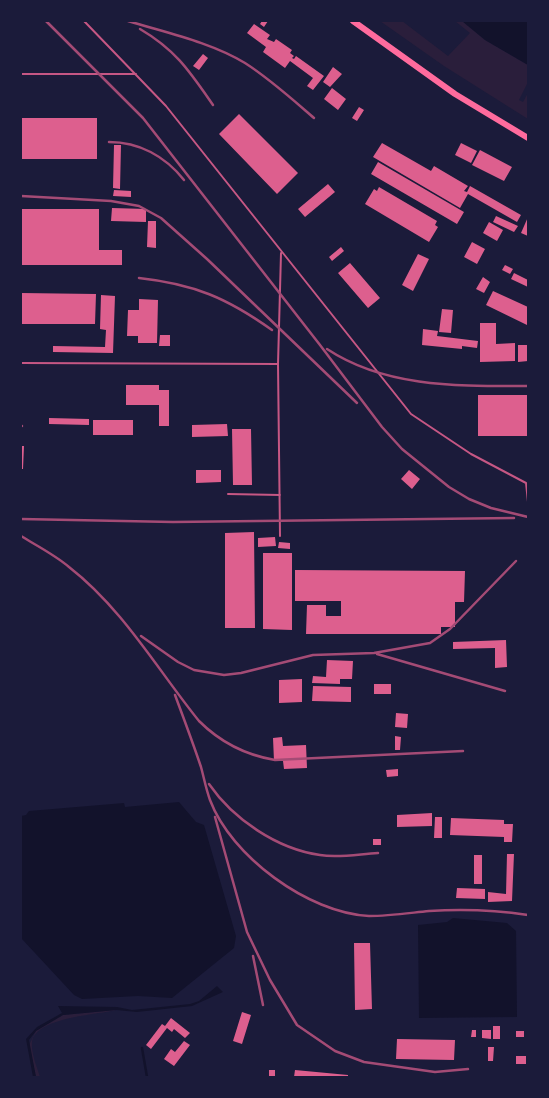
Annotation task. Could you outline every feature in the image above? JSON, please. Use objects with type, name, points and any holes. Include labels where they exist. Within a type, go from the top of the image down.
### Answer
[{"type":"highway","points":[[353,21],[455,94],[528,138]]},
{"type":"lane","points":[[84,21],[166,106],[281,253],[411,414],[471,454],[527,482],[528,502]]},
{"type":"lane","points":[[21,74],[136,74]]},
{"type":"lane","points":[[280,536],[278,364],[281,253]]},
{"type":"lane","points":[[21,363],[278,364]]},
{"type":"lane","points":[[228,494],[280,495]]},
{"type":"shaded area","points":[[380,21],[402,21],[448,56],[470,33],[455,21],[462,21],[485,40],[528,65],[528,82],[519,100],[523,102],[528,93],[528,119],[444,66]]},
{"type":"shaded area","points":[[462,21],[528,21],[528,65],[485,40]]},
{"type":"shaded area","points":[[179,802],[196,822],[204,825],[236,936],[234,948],[172,998],[138,996],[82,999],[74,995],[21,938],[21,816],[26,815],[29,811],[124,803],[125,807]]},
{"type":"shaded area","points":[[453,918],[507,923],[516,931],[517,1017],[419,1018],[418,925],[447,922]]},
{"type":"shaded area","points":[[217,986],[223,992],[192,1006],[137,1012],[116,1010],[63,1015],[36,1031],[29,1040],[36,1077],[33,1077],[26,1039],[37,1027],[62,1013],[58,1006],[117,1007],[132,1010],[190,1004],[199,1001]]},
{"type":"shaded area","points":[[116,1010],[55,1022],[44,1027],[36,1034],[32,1042],[34,1060],[40,1077],[36,1077],[29,1045],[36,1031],[63,1015]]},
{"type":"building","points":[[262,21],[268,21],[264,27],[260,24]]},
{"type":"building","points":[[254,24],[270,35],[267,39],[274,42],[276,39],[292,50],[290,53],[294,56],[292,58],[294,59],[296,56],[324,76],[313,90],[307,86],[313,78],[290,61],[285,68],[263,52],[266,47],[247,33]]},
{"type":"building","points":[[203,54],[208,58],[199,70],[193,66]]},
{"type":"building","points":[[333,67],[342,74],[330,87],[323,82]]},
{"type":"building","points":[[332,88],[346,99],[338,110],[324,99]]},
{"type":"building","points":[[359,107],[364,110],[357,121],[352,118]]},
{"type":"building","points":[[239,114],[298,173],[277,194],[219,134]]},
{"type":"building","points":[[21,118],[97,118],[97,159],[21,159]]},
{"type":"building","points":[[382,143],[431,171],[434,166],[468,186],[464,191],[467,192],[470,186],[521,215],[517,222],[468,194],[460,208],[373,157]]},
{"type":"building","points":[[461,143],[477,151],[471,163],[455,155]]},
{"type":"building","points":[[114,145],[121,145],[120,189],[113,188]]},
{"type":"building","points":[[480,150],[512,167],[504,181],[472,165]]},
{"type":"building","points":[[378,162],[464,212],[457,224],[371,174]]},
{"type":"building","points":[[328,184],[335,192],[305,217],[298,209]]},
{"type":"building","points":[[379,187],[437,221],[435,225],[438,227],[429,242],[365,204],[374,189],[377,191]]},
{"type":"building","points":[[114,190],[131,191],[131,197],[113,196]]},
{"type":"building","points":[[112,208],[146,209],[146,222],[111,221]]},
{"type":"building","points":[[21,209],[99,209],[99,250],[122,250],[122,265],[21,265]]},
{"type":"building","points":[[496,216],[518,226],[514,232],[493,222]]},
{"type":"building","points":[[528,217],[528,236],[521,233]]},
{"type":"building","points":[[148,221],[156,221],[156,248],[147,247]]},
{"type":"building","points":[[489,222],[503,230],[497,241],[483,233]]},
{"type":"building","points":[[472,242],[485,249],[477,264],[464,257]]},
{"type":"building","points":[[341,247],[344,251],[332,261],[329,257]]},
{"type":"building","points":[[418,254],[429,259],[413,291],[402,285]]},
{"type":"building","points":[[350,263],[380,298],[368,308],[338,273]]},
{"type":"building","points":[[505,265],[513,269],[510,274],[502,270]]},
{"type":"building","points":[[514,273],[528,280],[528,287],[511,279]]},
{"type":"building","points":[[483,277],[490,282],[484,293],[476,289]]},
{"type":"building","points":[[493,291],[528,307],[527,325],[486,305]]},
{"type":"building","points":[[21,293],[96,294],[95,324],[21,324]]},
{"type":"building","points":[[101,295],[115,296],[113,353],[53,352],[53,346],[105,347],[106,330],[100,329]]},
{"type":"building","points":[[139,299],[158,300],[157,343],[138,343],[138,336],[127,336],[128,310],[139,310]]},
{"type":"building","points":[[442,309],[453,310],[451,333],[439,332]]},
{"type":"building","points":[[480,323],[496,323],[496,344],[515,343],[515,361],[480,362]]},
{"type":"building","points":[[423,329],[438,331],[437,336],[478,341],[477,348],[462,346],[462,349],[422,345]]},
{"type":"building","points":[[160,335],[170,335],[170,346],[159,346]]},
{"type":"building","points":[[518,345],[528,345],[528,361],[518,362]]},
{"type":"building","points":[[126,385],[159,385],[159,390],[169,390],[169,426],[159,426],[159,405],[126,405]]},
{"type":"building","points":[[478,395],[528,395],[528,436],[478,436]]},
{"type":"building","points":[[49,418],[89,419],[89,425],[49,424]]},
{"type":"building","points":[[93,420],[133,420],[133,435],[93,435]]},
{"type":"building","points":[[227,424],[228,436],[192,437],[192,425]]},
{"type":"building","points":[[232,429],[251,429],[252,485],[233,485]]},
{"type":"building","points":[[21,446],[24,446],[23,469],[21,469]]},
{"type":"building","points":[[196,470],[221,470],[221,482],[196,483]]},
{"type":"building","points":[[409,470],[420,479],[412,489],[401,479]]},
{"type":"building","points":[[254,532],[255,628],[225,628],[225,533]]},
{"type":"building","points":[[275,537],[276,546],[258,547],[258,538]]},
{"type":"building","points":[[279,542],[290,543],[290,549],[278,548]]},
{"type":"building","points":[[263,553],[292,553],[292,630],[263,629]]},
{"type":"building","points":[[295,570],[465,571],[464,602],[455,602],[455,627],[441,627],[441,634],[306,634],[307,605],[326,605],[326,616],[341,616],[341,601],[295,601]]},
{"type":"building","points":[[506,640],[507,667],[495,668],[495,648],[453,649],[453,642]]},
{"type":"building","points":[[327,660],[353,661],[352,679],[340,679],[340,684],[312,683],[313,676],[326,677]]},
{"type":"building","points":[[302,679],[302,702],[279,703],[279,680]]},
{"type":"building","points":[[374,684],[391,684],[391,694],[374,694]]},
{"type":"building","points":[[313,686],[351,687],[351,702],[312,701]]},
{"type":"building","points":[[396,713],[408,714],[407,728],[395,727]]},
{"type":"building","points":[[395,736],[401,737],[400,750],[395,750]]},
{"type":"building","points":[[282,737],[283,746],[306,745],[307,768],[284,769],[283,761],[274,761],[273,738]]},
{"type":"building","points":[[398,769],[398,776],[387,777],[386,770]]},
{"type":"building","points":[[432,813],[432,826],[397,827],[397,815]]},
{"type":"building","points":[[435,817],[442,817],[442,838],[434,838]]},
{"type":"building","points":[[451,818],[504,820],[504,824],[513,824],[512,842],[504,842],[504,837],[450,835]]},
{"type":"building","points":[[373,839],[381,839],[381,845],[373,845]]},
{"type":"building","points":[[507,854],[514,854],[512,901],[488,902],[488,892],[506,894]]},
{"type":"building","points":[[474,855],[482,855],[482,884],[474,884]]},
{"type":"building","points":[[457,888],[485,889],[485,899],[456,898]]},
{"type":"building","points":[[354,943],[370,943],[372,1009],[355,1010]]},
{"type":"building","points":[[242,1012],[251,1015],[242,1044],[233,1041]]},
{"type":"building","points":[[171,1018],[190,1033],[185,1038],[174,1029],[172,1032],[167,1028],[151,1049],[146,1045],[162,1024],[165,1026]]},
{"type":"building","points":[[493,1026],[500,1026],[500,1039],[493,1039]]},
{"type":"building","points":[[472,1030],[476,1030],[476,1037],[471,1037]]},
{"type":"building","points":[[482,1030],[491,1030],[491,1039],[482,1038]]},
{"type":"building","points":[[516,1031],[524,1031],[524,1037],[516,1037]]},
{"type":"building","points":[[397,1039],[455,1040],[454,1060],[396,1059]]},
{"type":"building","points":[[184,1041],[190,1045],[174,1066],[164,1059],[171,1049],[175,1052]]},
{"type":"building","points":[[488,1047],[494,1047],[493,1061],[488,1061]]},
{"type":"building","points":[[516,1056],[526,1056],[526,1064],[516,1064]]},
{"type":"building","points":[[269,1070],[275,1070],[275,1077],[269,1077]]},
{"type":"building","points":[[295,1070],[348,1075],[348,1077],[294,1077]]},
{"type":"waterway","points":[[142,1048],[147,1077]]},
{"type":"railway","points":[[46,21],[143,118],[382,427],[402,449],[449,487],[469,499],[491,508],[528,517]]},
{"type":"railway","points":[[128,21],[188,39],[232,56],[281,89],[314,118]]},
{"type":"railway","points":[[140,29],[163,45],[181,62],[213,105]]},
{"type":"railway","points":[[109,142],[131,145],[151,152],[177,171],[184,180]]},
{"type":"railway","points":[[21,196],[111,201],[139,206],[161,218],[207,259],[357,403]]},
{"type":"railway","points":[[139,278],[177,284],[209,294],[240,309],[272,330]]},
{"type":"railway","points":[[327,349],[350,362],[398,378],[450,385],[528,386]]},
{"type":"railway","points":[[21,519],[173,522],[514,518]]},
{"type":"railway","points":[[21,536],[58,558],[106,601],[123,620],[199,721],[224,741],[243,751],[275,760],[463,751]]},
{"type":"railway","points":[[141,636],[178,662],[194,670],[224,675],[241,673],[313,655],[374,653],[430,643],[450,629],[516,561]]},
{"type":"railway","points":[[377,654],[505,691]]},
{"type":"railway","points":[[175,695],[201,767],[210,800],[220,821],[253,861],[297,893],[321,904],[346,912],[369,916],[454,910],[528,915]]},
{"type":"railway","points":[[209,784],[230,809],[243,820],[272,839],[288,846],[304,852],[327,856],[378,853]]},
{"type":"railway","points":[[215,817],[247,932],[270,980],[297,1025],[335,1051],[364,1062],[435,1072],[468,1069]]},
{"type":"railway","points":[[253,956],[263,1005]]}]
